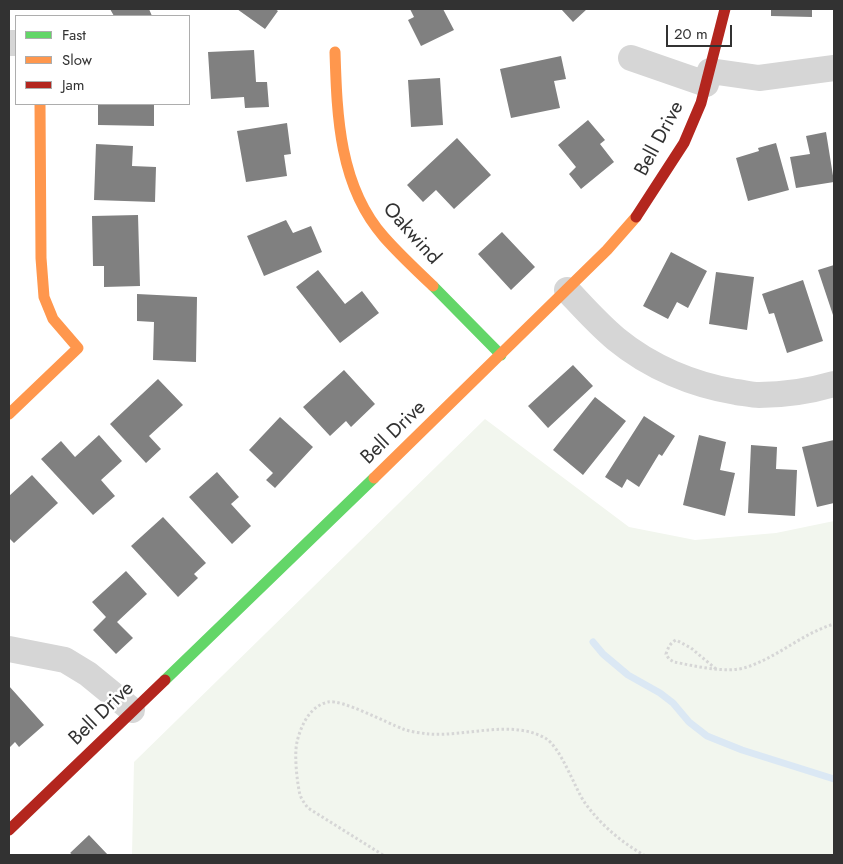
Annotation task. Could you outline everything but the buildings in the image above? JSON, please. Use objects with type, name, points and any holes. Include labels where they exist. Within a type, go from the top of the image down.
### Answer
[{"type":"street","name":"Bell Drive","points":[[9,830],[501,355],[607,250],[636,217],[684,143],[701,103],[725,9]]},
{"type":"street","name":"Oakwind","points":[[335,52],[336,118],[344,160],[359,200],[383,236],[501,355]]},
{"type":"street","points":[[630,58],[708,77],[759,78],[834,68]]},
{"type":"street","points":[[9,414],[78,348],[53,318],[44,297],[41,258],[40,105]]},
{"type":"street","points":[[567,290],[617,340],[653,364],[690,381],[712,388],[758,395],[809,391],[834,384]]},
{"type":"street","points":[[9,649],[65,660],[88,674],[132,710]]},
{"type":"path","points":[[716,669],[684,643],[676,640],[672,642],[666,654],[668,659],[674,662],[716,669],[746,668],[814,632],[834,624]]},
{"type":"path","points":[[383,855],[308,808],[301,797],[297,778],[297,743],[305,722],[315,708],[330,702],[343,704],[405,730],[430,734],[510,730],[535,734],[548,740],[555,748],[584,801],[601,823],[630,847],[644,855]]},
{"type":"shaded area","points":[[485,419],[629,527],[695,540],[776,533],[834,521],[834,855],[132,855],[134,762]]},
{"type":"waterway","points":[[593,642],[603,654],[628,675],[660,693],[673,703],[689,722],[707,736],[742,750],[834,779]]},
{"type":"traffic: fast","points":[[433,286],[501,355]]},
{"type":"traffic: fast","points":[[165,680],[374,478]]},
{"type":"traffic: slow","points":[[335,52],[337,101],[343,149],[349,173],[358,196],[369,217],[384,237],[433,286]]},
{"type":"traffic: slow","points":[[9,414],[78,348],[53,319],[44,297],[41,258],[40,105]]},
{"type":"traffic: slow","points":[[374,478],[607,250],[636,217]]},
{"type":"traffic: jam","points":[[636,217],[684,143],[701,103],[725,9]]},
{"type":"traffic: jam","points":[[9,830],[165,680]]}]
